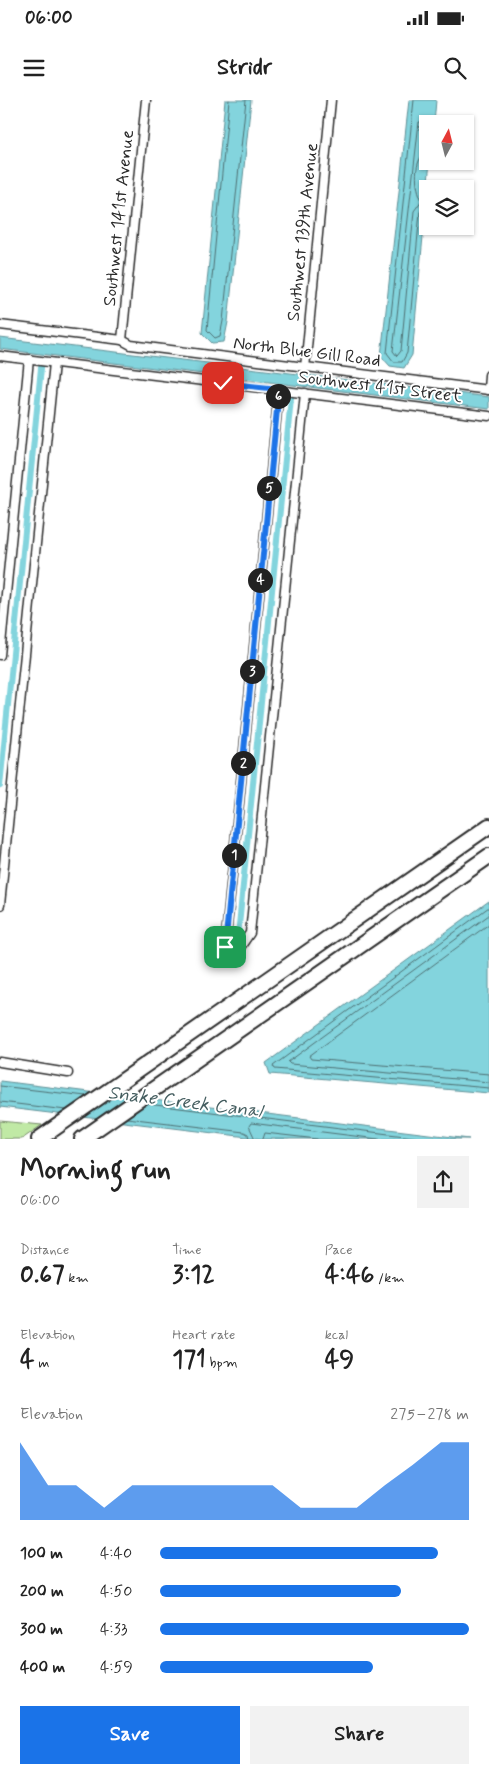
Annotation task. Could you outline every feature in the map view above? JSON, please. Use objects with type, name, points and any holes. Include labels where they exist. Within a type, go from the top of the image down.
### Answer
[{"type":"highway","points":[[39,1139],[126,1080],[431,864],[489,826]]},
{"type":"highway","points":[[85,1137],[489,856]]},
{"type":"street","name":"Southwest 141st Avenue","points":[[122,340],[146,100]]},
{"type":"street","name":"Southwest 139th Avenue","points":[[305,368],[332,100]]},
{"type":"street","name":"North Blue Gill Road","points":[[0,325],[122,340],[131,345],[488,390]]},
{"type":"street","name":"Southwest 41st Street","points":[[0,356],[489,416]]},
{"type":"street","points":[[0,655],[29,359]]},
{"type":"street","points":[[0,905],[54,363]]},
{"type":"street","points":[[488,390],[489,375]]},
{"type":"street","points":[[279,389],[225,947],[229,953],[237,952],[250,933],[305,393]]},
{"type":"street","points":[[0,1062],[68,1073]]},
{"type":"green space","points":[[0,1121],[42,1125],[22,1139],[0,1139]]},
{"type":"water","points":[[225,100],[251,100],[228,322],[224,342],[212,343],[202,333]]},
{"type":"water","points":[[409,100],[436,100],[435,115],[419,115],[419,170],[429,170],[428,180],[419,180],[419,235],[423,235],[412,355],[404,368],[390,366],[381,356]]},
{"type":"water","points":[[0,338],[489,397],[489,409],[0,349]]},
{"type":"water","points":[[489,901],[489,1093],[270,1074],[266,1063]]},
{"type":"water","points":[[0,1081],[469,1139],[264,1139],[0,1107]]},
{"type":"waterway","points":[[0,786],[41,368]]},
{"type":"waterway","points":[[237,946],[291,398]]},
{"type":"route","points":[[223,383],[279,389],[225,947]]},
{"type":"water label","name":"Snake Creek Canal","points":[[185,1102]]}]
